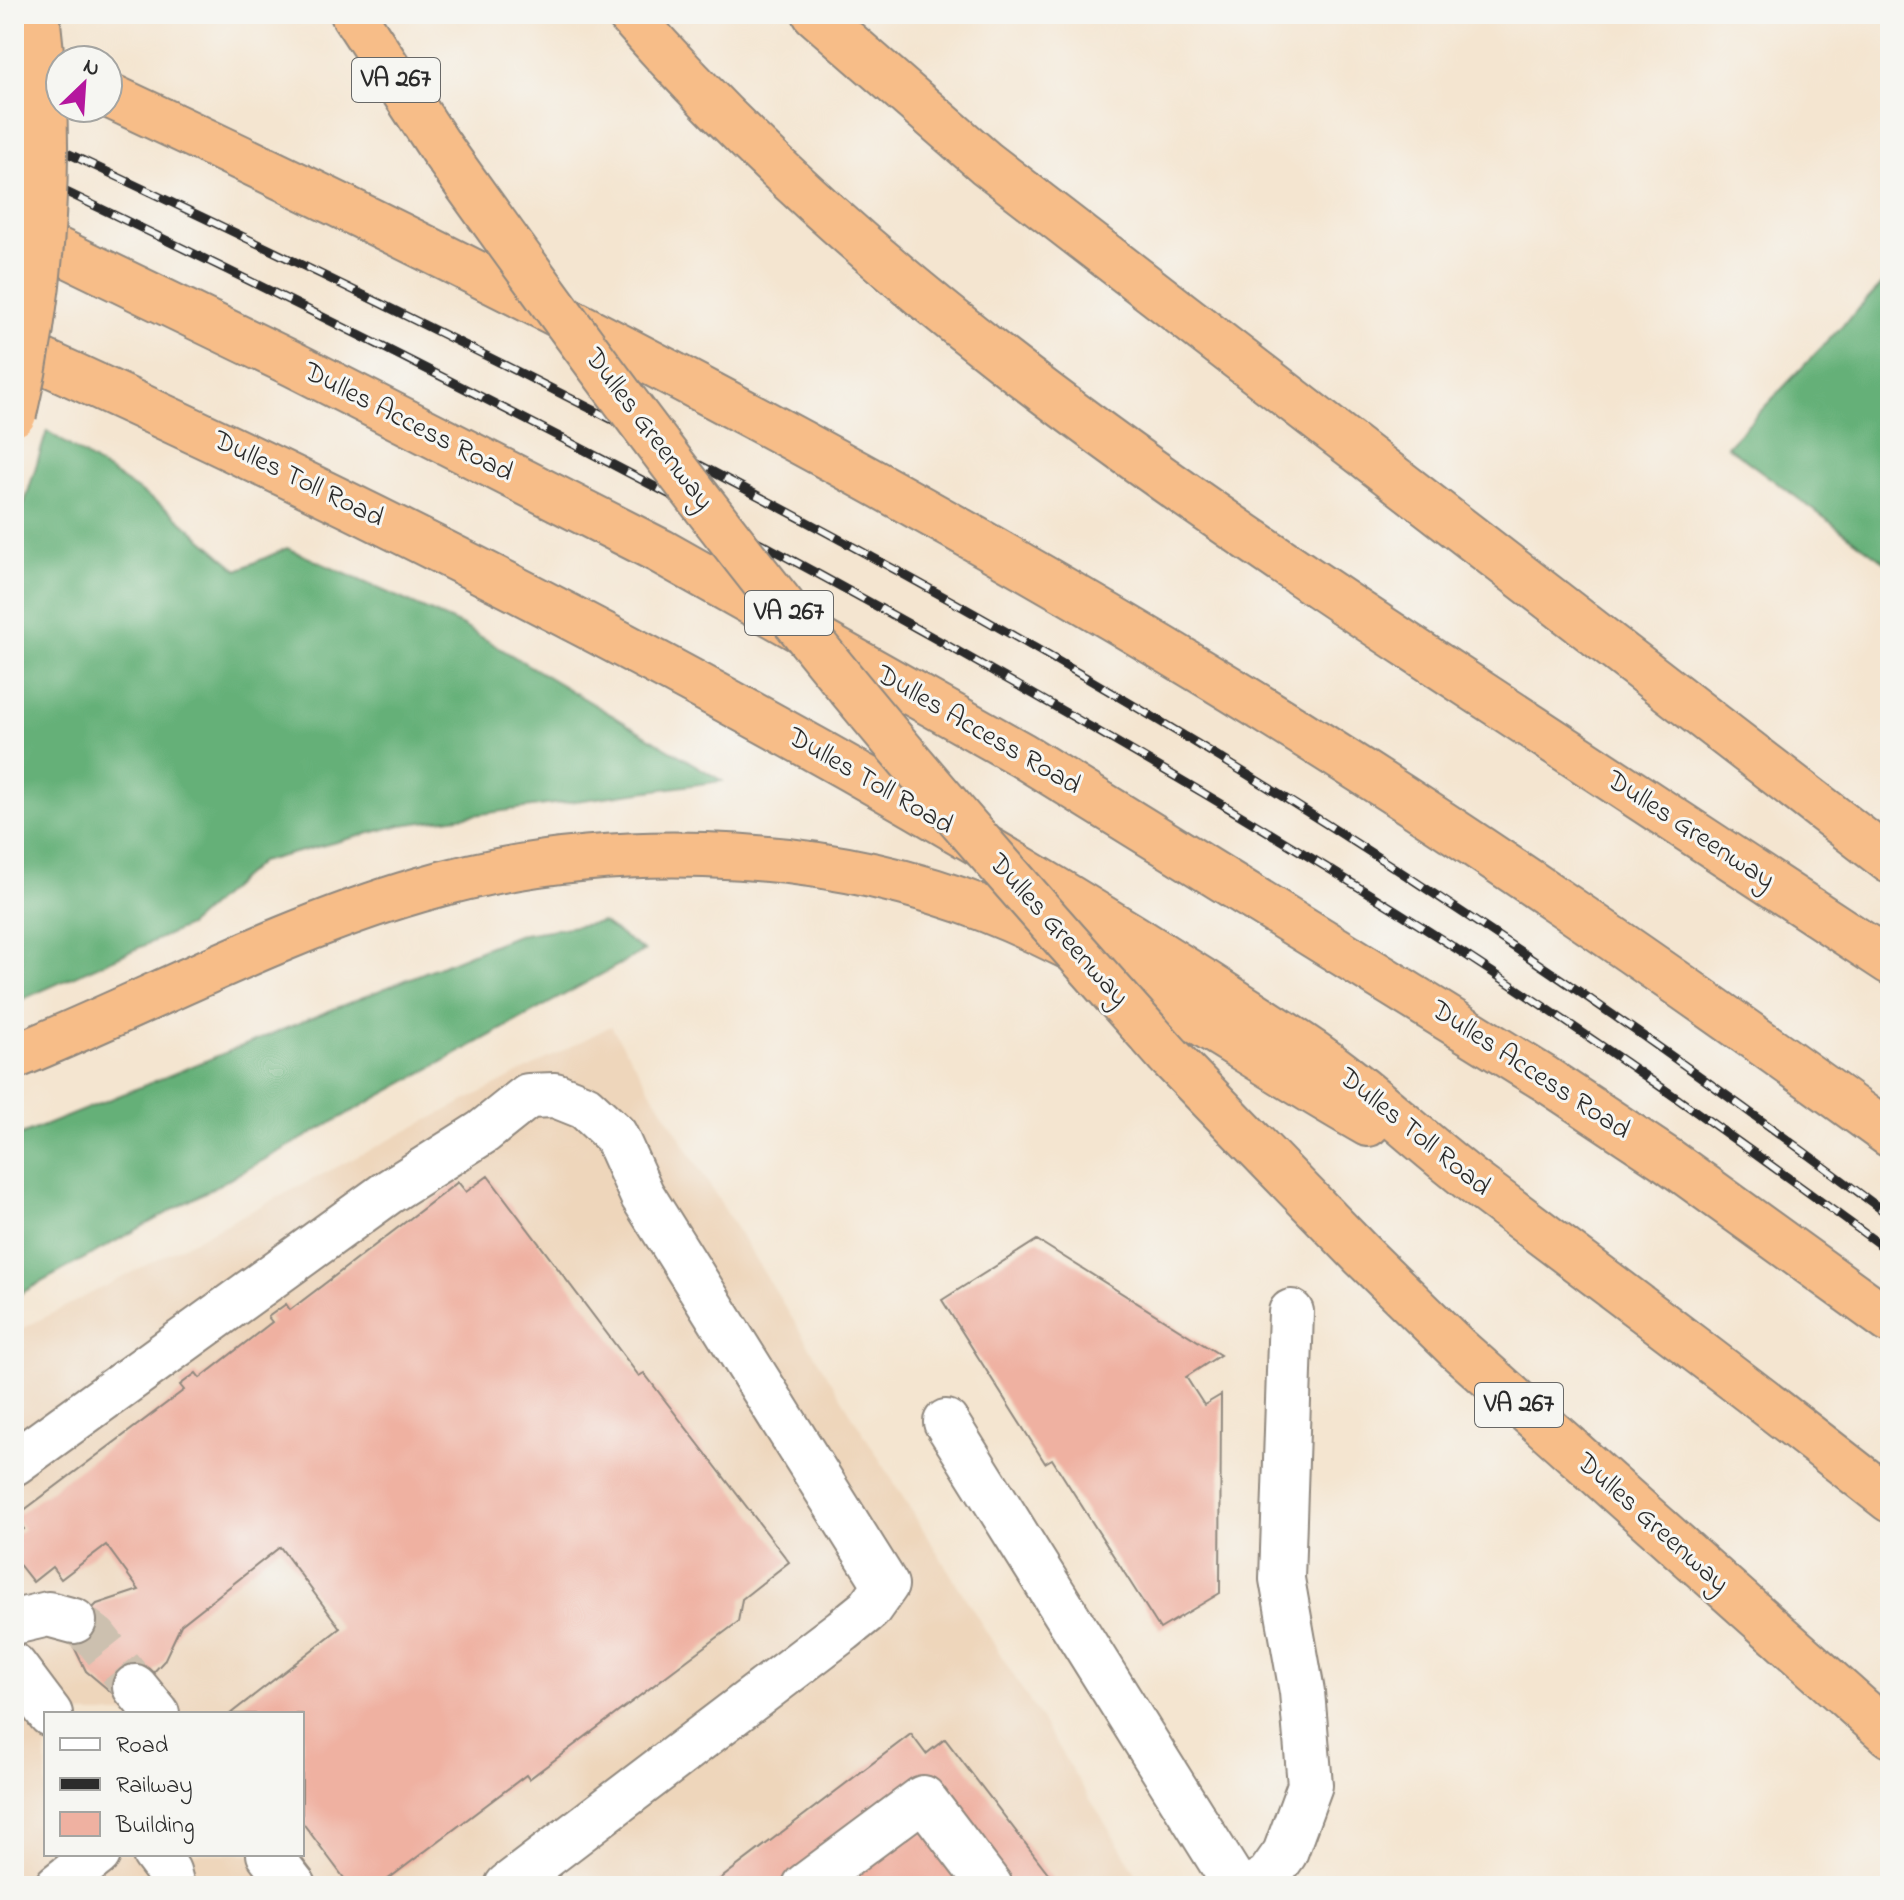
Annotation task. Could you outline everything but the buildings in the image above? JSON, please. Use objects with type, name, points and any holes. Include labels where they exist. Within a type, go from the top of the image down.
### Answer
[{"type":"highway","points":[[14,414],[31,331],[42,212],[44,125],[37,14]]},
{"type":"highway","name":"Dulles Greenway","points":[[353,14],[440,147],[598,365],[803,630],[944,801],[1168,1055],[1458,1349],[1890,1735]]},
{"type":"highway","name":"Dulles Greenway","points":[[629,14],[727,119],[803,194],[957,326],[1062,407],[1295,570],[1890,962]]},
{"type":"highway","points":[[815,14],[986,163],[1890,861]]},
{"type":"highway","points":[[14,44],[44,62]]},
{"type":"highway","points":[[14,53],[44,65]]},
{"type":"highway","points":[[124,103],[498,281],[612,340],[1100,612],[1222,684],[1519,876],[1698,997],[1890,1135]]},
{"type":"highway","name":"Dulles Access Road","points":[[14,229],[320,378],[660,551],[1022,755],[1544,1078],[1669,1161],[1890,1321]]},
{"type":"highway","points":[[14,248],[171,307]]},
{"type":"highway","name":"Dulles Toll Road","points":[[14,348],[425,541],[656,660],[906,801],[1308,1049],[1479,1187],[1686,1341],[1890,1500]]},
{"type":"highway","points":[[14,1057],[299,933],[419,890],[499,871],[564,861],[671,855],[750,859],[834,869],[890,881],[989,910],[1146,991],[1298,1085],[1479,1187]]},
{"type":"lane","points":[[14,1463],[387,1193],[483,1132],[528,1096],[555,1095],[585,1107],[615,1135],[642,1195],[886,1585],[869,1609],[843,1630],[507,1886]]},
{"type":"lane","points":[[1252,1886],[1268,1877],[1285,1853],[1310,1785],[1302,1692],[1282,1579],[1291,1312]]},
{"type":"lane","points":[[946,1422],[1236,1886]]},
{"type":"lane","points":[[14,1622],[48,1614],[74,1621]]},
{"type":"lane","points":[[14,1666],[48,1712]]},
{"type":"lane","points":[[805,1886],[923,1798],[990,1886]]},
{"type":"lane","points":[[57,1886],[95,1856]]},
{"type":"lane","points":[[157,1856],[168,1871],[172,1886]]},
{"type":"lane","points":[[271,1856],[294,1886]]},
{"type":"shaded area","points":[[611,1026],[1144,1886],[14,1886],[14,1333]]},
{"type":"green space","points":[[1890,276],[1890,566],[1727,446]]},
{"type":"green space","points":[[47,431],[170,511],[238,570],[287,548],[461,625],[722,781],[401,825],[260,862],[188,926],[14,1003],[14,537]]},
{"type":"green space","points":[[602,922],[644,951],[14,1297],[14,1138],[517,935]]},
{"type":"tunnel","points":[[74,1621],[96,1638],[135,1687]]},
{"type":"railway","points":[[14,128],[402,314],[658,443],[1035,648],[1256,780],[1472,918],[1683,1064],[1890,1216]]},
{"type":"railway","points":[[14,167],[542,428],[716,519],[1060,709],[1229,808],[1523,992],[1890,1252]]}]
